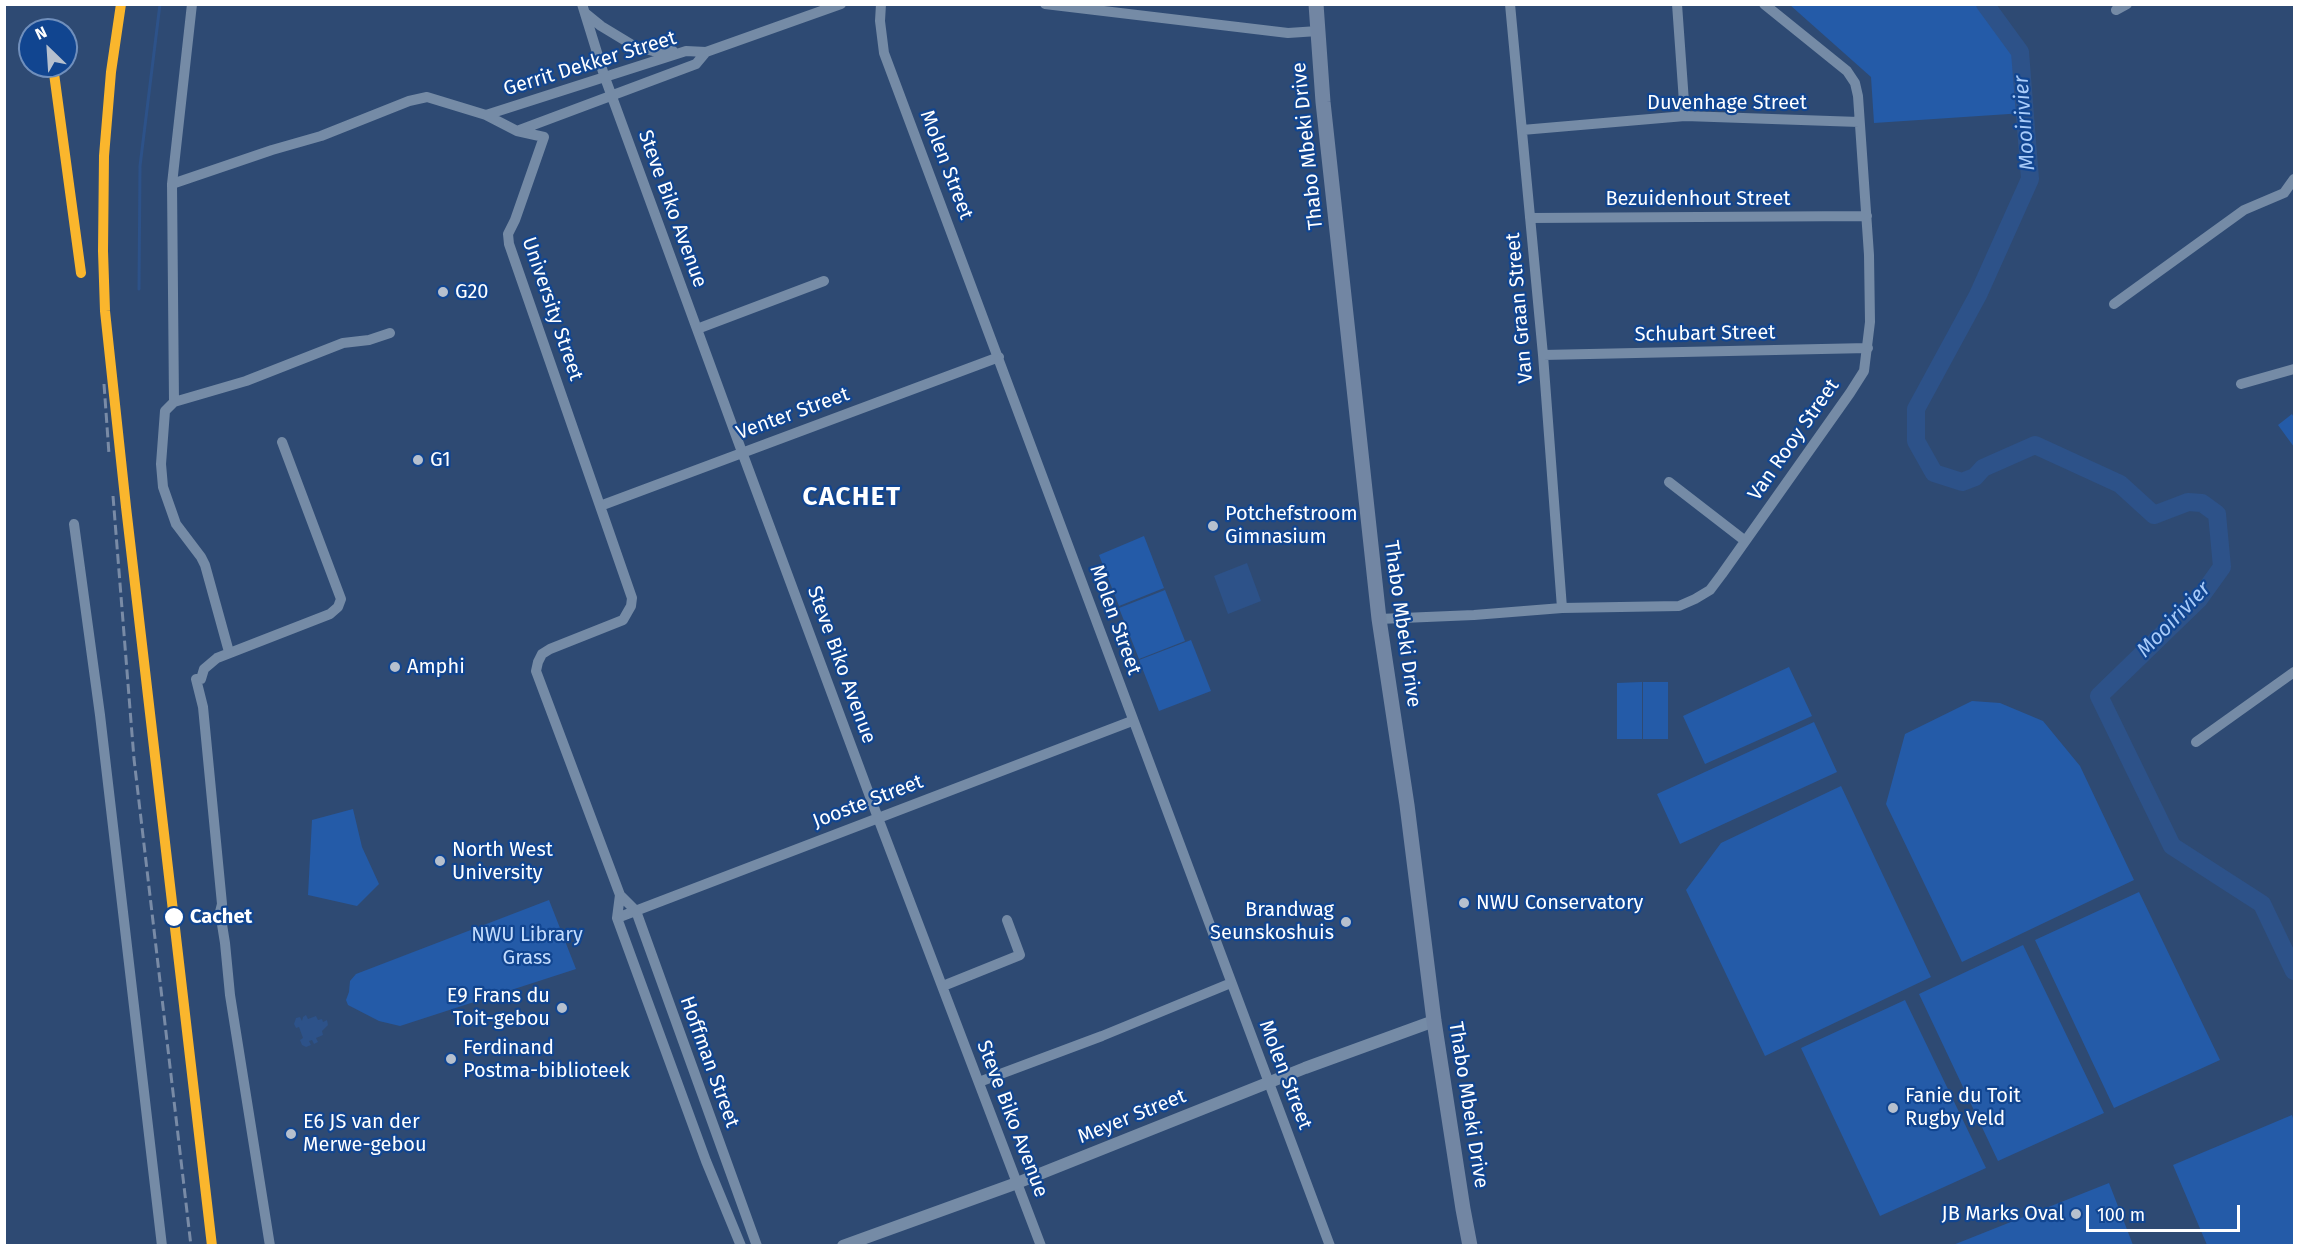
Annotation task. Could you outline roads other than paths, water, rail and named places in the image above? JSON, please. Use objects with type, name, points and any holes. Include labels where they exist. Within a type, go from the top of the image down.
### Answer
[{"type":"main road","name":"Thabo Mbeki Drive","points":[[1316,4],[1323,102],[1379,619],[1407,806],[1434,1021],[1462,1209],[1470,1245]]},
{"type":"street","points":[[174,402],[172,184],[192,4]]},
{"type":"street","name":"Gerrit Dekker Street","points":[[486,115],[546,97],[604,75],[686,51],[706,52],[841,4]]},
{"type":"street","name":"Molen Street","points":[[881,4],[880,21],[884,54],[1330,1245]]},
{"type":"street","points":[[1045,4],[1280,32],[1318,31]]},
{"type":"street","name":"Van Graan Street","points":[[1510,4],[1543,355],[1562,608]]},
{"type":"street","points":[[1677,4],[1684,116]]},
{"type":"street","name":"Van Rooy Street","points":[[1379,619],[1562,608],[1678,606],[1710,590],[1864,371],[1870,322],[1866,216],[1856,89],[1847,71],[1764,4]]},
{"type":"street","points":[[2116,10],[2127,4]]},
{"type":"street","points":[[584,8],[601,26],[634,46],[653,51],[686,51]]},
{"type":"street","name":"Steve Biko Avenue","points":[[584,8],[604,75],[742,452],[878,818],[1041,1245]]},
{"type":"street","name":"Gerrit Dekker Street","points":[[517,131],[696,64],[706,52]]},
{"type":"street","name":"University Street","points":[[172,184],[321,136],[418,99],[435,98],[486,115],[517,131],[544,137],[508,234],[509,244],[632,598],[631,606],[623,620],[542,654],[536,671],[539,680]]},
{"type":"street","name":"Duvenhage Street","points":[[1522,130],[1684,116],[1859,122]]},
{"type":"street","points":[[2114,304],[2244,210],[2284,193],[2295,179]]},
{"type":"street","name":"Bezuidenhout Street","points":[[1530,218],[1866,216]]},
{"type":"street","points":[[697,328],[824,281]]},
{"type":"street","points":[[229,651],[201,557],[176,524],[163,487],[163,418],[168,406],[174,402],[246,381],[343,343],[369,340],[390,333]]},
{"type":"street","name":"Schubart Street","points":[[1543,355],[1868,348]]},
{"type":"street","name":"Venter Street","points":[[600,506],[999,357]]},
{"type":"street","points":[[2241,384],[2295,369]]},
{"type":"street","points":[[270,1245],[230,994],[220,912],[222,904],[203,708],[196,679],[201,679],[204,669],[210,663],[229,651],[330,614],[338,607],[341,599],[282,442]]},
{"type":"street","points":[[1669,482],[1744,540]]},
{"type":"street","points":[[74,524],[100,715],[162,1245]]},
{"type":"street","points":[[2196,742],[2295,672]]},
{"type":"street","name":"Hoffman Street","points":[[539,680],[620,895],[636,911],[757,1245]]},
{"type":"street","name":"Jooste Street","points":[[617,918],[1132,721]]},
{"type":"street","name":"Hoffman Street","points":[[620,895],[617,918],[706,1161],[741,1245]]},
{"type":"street","points":[[943,986],[1020,955],[1007,920]]},
{"type":"street","points":[[979,1082],[1102,1036],[1231,983]]},
{"type":"street","name":"Meyer Street","points":[[843,1245],[1017,1184],[1268,1083],[1434,1021]]},
{"type":"waterway","points":[[139,289],[140,166],[160,4]]},
{"type":"waterway","name":"Mooirivier","points":[[1985,4],[2020,52],[2030,179],[1978,295],[1916,409],[1916,441],[1934,473],[1962,482],[1975,477],[1983,468],[2035,445],[2120,484],[2154,515],[2188,502],[2202,503],[2217,514],[2222,567],[2199,599],[2099,696],[2172,846],[2262,904],[2294,971]]},
{"type":"railway","points":[[121,4],[111,72],[104,156],[105,311],[149,708]]},
{"type":"railway","points":[[104,384],[109,454]]},
{"type":"railway","points":[[113,496],[134,759],[191,1246]]},
{"type":"place","name":"G20","points":[[443,292]]},
{"type":"place","name":"G1","points":[[418,460]]},
{"type":"place","name":"Potchefstroom Gimnasium","points":[[1213,526]]},
{"type":"place","name":"Amphi","points":[[395,667]]},
{"type":"place","name":"North West University","points":[[440,861]]},
{"type":"place","name":"NWU Conservatory","points":[[1464,903]]},
{"type":"place","name":"Cachet","points":[[174,917]]},
{"type":"place","name":"Brandwag Seunskoshuis","points":[[1346,922]]},
{"type":"place","name":"E9 Frans du Toit-gebou","points":[[562,1008]]},
{"type":"place","name":"Ferdinand Postma-biblioteek","points":[[451,1059]]},
{"type":"place","name":"Fanie du Toit Rugby Veld","points":[[1893,1108]]},
{"type":"place","name":"E6 JS van der Merwe-gebou","points":[[291,1134]]},
{"type":"place","name":"JB Marks Oval","points":[[2076,1214]]},
{"type":"district","name":"CACHET","points":[[852,498]]},
{"type":"park label","name":"NWU Library Grass","points":[[527,946]]}]
